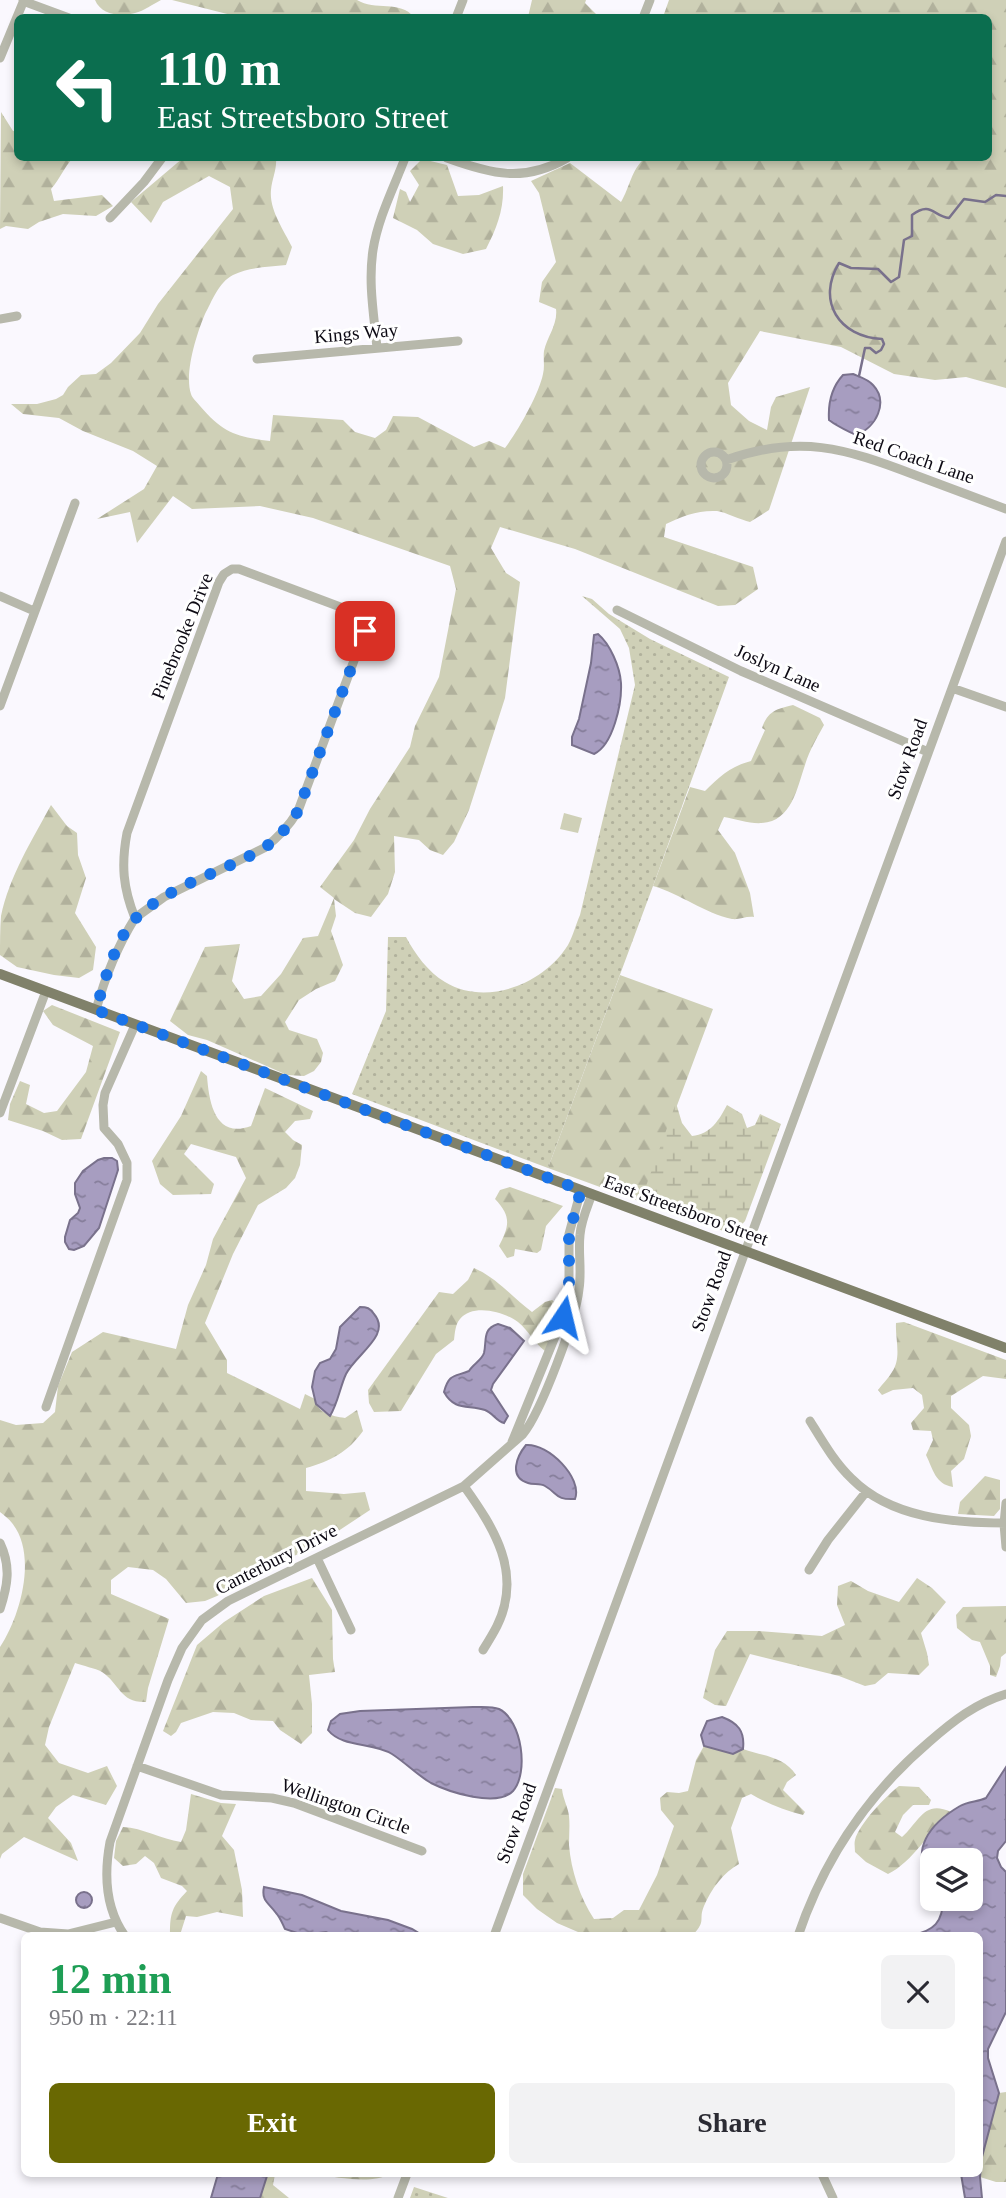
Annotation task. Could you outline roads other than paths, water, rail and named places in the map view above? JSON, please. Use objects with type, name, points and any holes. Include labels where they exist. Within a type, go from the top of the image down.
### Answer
[{"type":"main road","name":"East Streetsboro Street","points":[[0,974],[1006,1348]]},
{"type":"street","points":[[24,0],[59,14]]},
{"type":"street","points":[[0,58],[14,24]]},
{"type":"street","points":[[110,218],[160,161]]},
{"type":"street","points":[[377,348],[371,282],[373,250],[377,231],[404,161]]},
{"type":"street","points":[[455,161],[482,171],[507,174],[526,173],[561,161]]},
{"type":"street","points":[[0,319],[17,316]]},
{"type":"street","name":"Kings Way","points":[[257,359],[458,341]]},
{"type":"street","name":"Red Coach Lane","points":[[726,460],[744,453],[782,446],[829,448],[870,458],[1006,509]]},
{"type":"street","points":[[0,706],[75,503]]},
{"type":"street","name":"Stow Road","points":[[495,1932],[1006,541]]},
{"type":"street","name":"Pinebrooke Drive","points":[[96,1010],[117,949],[135,918],[164,897],[264,848],[292,822],[365,631],[364,621],[359,614],[239,569],[223,574],[127,833],[122,871],[127,899],[135,918]]},
{"type":"street","points":[[0,596],[34,611]]},
{"type":"street","name":"Joslyn Lane","points":[[617,610],[741,671],[928,752]]},
{"type":"street","points":[[952,688],[1006,707]]},
{"type":"street","points":[[0,1113],[46,991]]},
{"type":"street","points":[[46,1407],[127,1180],[127,1163],[118,1144],[104,1128],[103,1105],[105,1093],[135,1025]]},
{"type":"street","name":"Canterbury Drive","points":[[122,1932],[116,1922],[106,1880],[107,1854],[114,1826],[182,1648],[196,1627],[219,1606],[464,1486],[511,1442],[535,1400],[569,1312],[569,1234],[586,1192]]},
{"type":"street","points":[[810,1421],[841,1468],[866,1492],[890,1506],[912,1514],[943,1519],[1005,1523]]},
{"type":"street","points":[[464,1486],[498,1540],[506,1574],[506,1598],[502,1614],[483,1650]]},
{"type":"street","points":[[809,1570],[828,1540],[866,1492]]},
{"type":"street","points":[[1006,1503],[1006,1546]]},
{"type":"street","points":[[0,1543],[8,1579],[0,1609]]},
{"type":"street","points":[[317,1558],[351,1630]]},
{"type":"street","points":[[800,1932],[822,1877],[837,1850],[880,1789],[948,1725],[975,1706],[1006,1694]]},
{"type":"street","name":"Wellington Circle","points":[[137,1766],[221,1795],[272,1797],[294,1803],[422,1851]]},
{"type":"street","points":[[0,1918],[49,1932]]},
{"type":"street","points":[[76,1932],[116,1922]]},
{"type":"street","points":[[398,2198],[406,2177]]},
{"type":"street","points":[[823,2177],[833,2198]]},
{"type":"water","points":[[853,374],[871,383],[880,399],[874,421],[856,435],[829,420],[833,390],[843,375]]},
{"type":"water","points":[[598,634],[607,644],[616,663],[621,692],[611,733],[601,749],[594,754],[572,745],[572,737],[579,719],[594,635]]},
{"type":"water","points":[[104,1158],[117,1161],[118,1170],[99,1228],[84,1246],[69,1249],[65,1237],[70,1220],[80,1208],[75,1194],[75,1183],[83,1171]]},
{"type":"water","points":[[360,1307],[373,1312],[379,1329],[376,1337],[346,1374],[330,1416],[316,1404],[312,1387],[315,1371],[320,1363],[330,1359],[336,1349],[340,1327]]},
{"type":"water","points":[[498,1324],[510,1328],[524,1341],[491,1390],[508,1416],[504,1423],[485,1410],[458,1405],[444,1392],[450,1379],[469,1371],[481,1358],[487,1332]]},
{"type":"water","points":[[526,1445],[544,1450],[562,1463],[574,1481],[575,1499],[560,1497],[545,1486],[528,1483],[518,1476],[517,1460]]},
{"type":"water","points":[[473,1707],[499,1709],[507,1715],[518,1735],[521,1772],[513,1791],[506,1796],[473,1797],[449,1790],[426,1780],[385,1750],[341,1740],[328,1730],[331,1721],[340,1714]]},
{"type":"water","points":[[722,1717],[736,1725],[741,1733],[743,1749],[733,1754],[704,1746],[701,1735],[707,1721]]},
{"type":"water","points":[[1006,1767],[1006,1841],[998,1851],[997,1858],[1006,1872],[1006,2012],[988,2049],[988,2058],[999,2093],[983,2153],[983,1932],[922,1932],[936,1924],[941,1911],[983,1911],[983,1848],[922,1848],[932,1829],[963,1804],[986,1798]]},
{"type":"water","points":[[264,1887],[302,1895],[341,1911],[388,1920],[417,1932],[294,1932],[285,1929],[263,1892]]},
{"type":"water","points":[[81,1892],[87,1892],[92,1900],[90,1906],[81,1908],[76,1903],[76,1897]]},
{"type":"water","points":[[217,2177],[267,2177],[260,2198],[211,2198]]},
{"type":"water","points":[[962,2177],[980,2177],[982,2198],[965,2198]]},
{"type":"waterway","points":[[859,376],[865,348],[876,353],[884,344],[882,339],[854,332],[843,324],[836,314],[830,291],[832,277],[839,263],[851,268],[878,269],[891,282],[899,277],[904,240],[912,236],[912,215],[928,209],[949,218],[964,199],[985,202],[996,195],[1006,196]]}]
